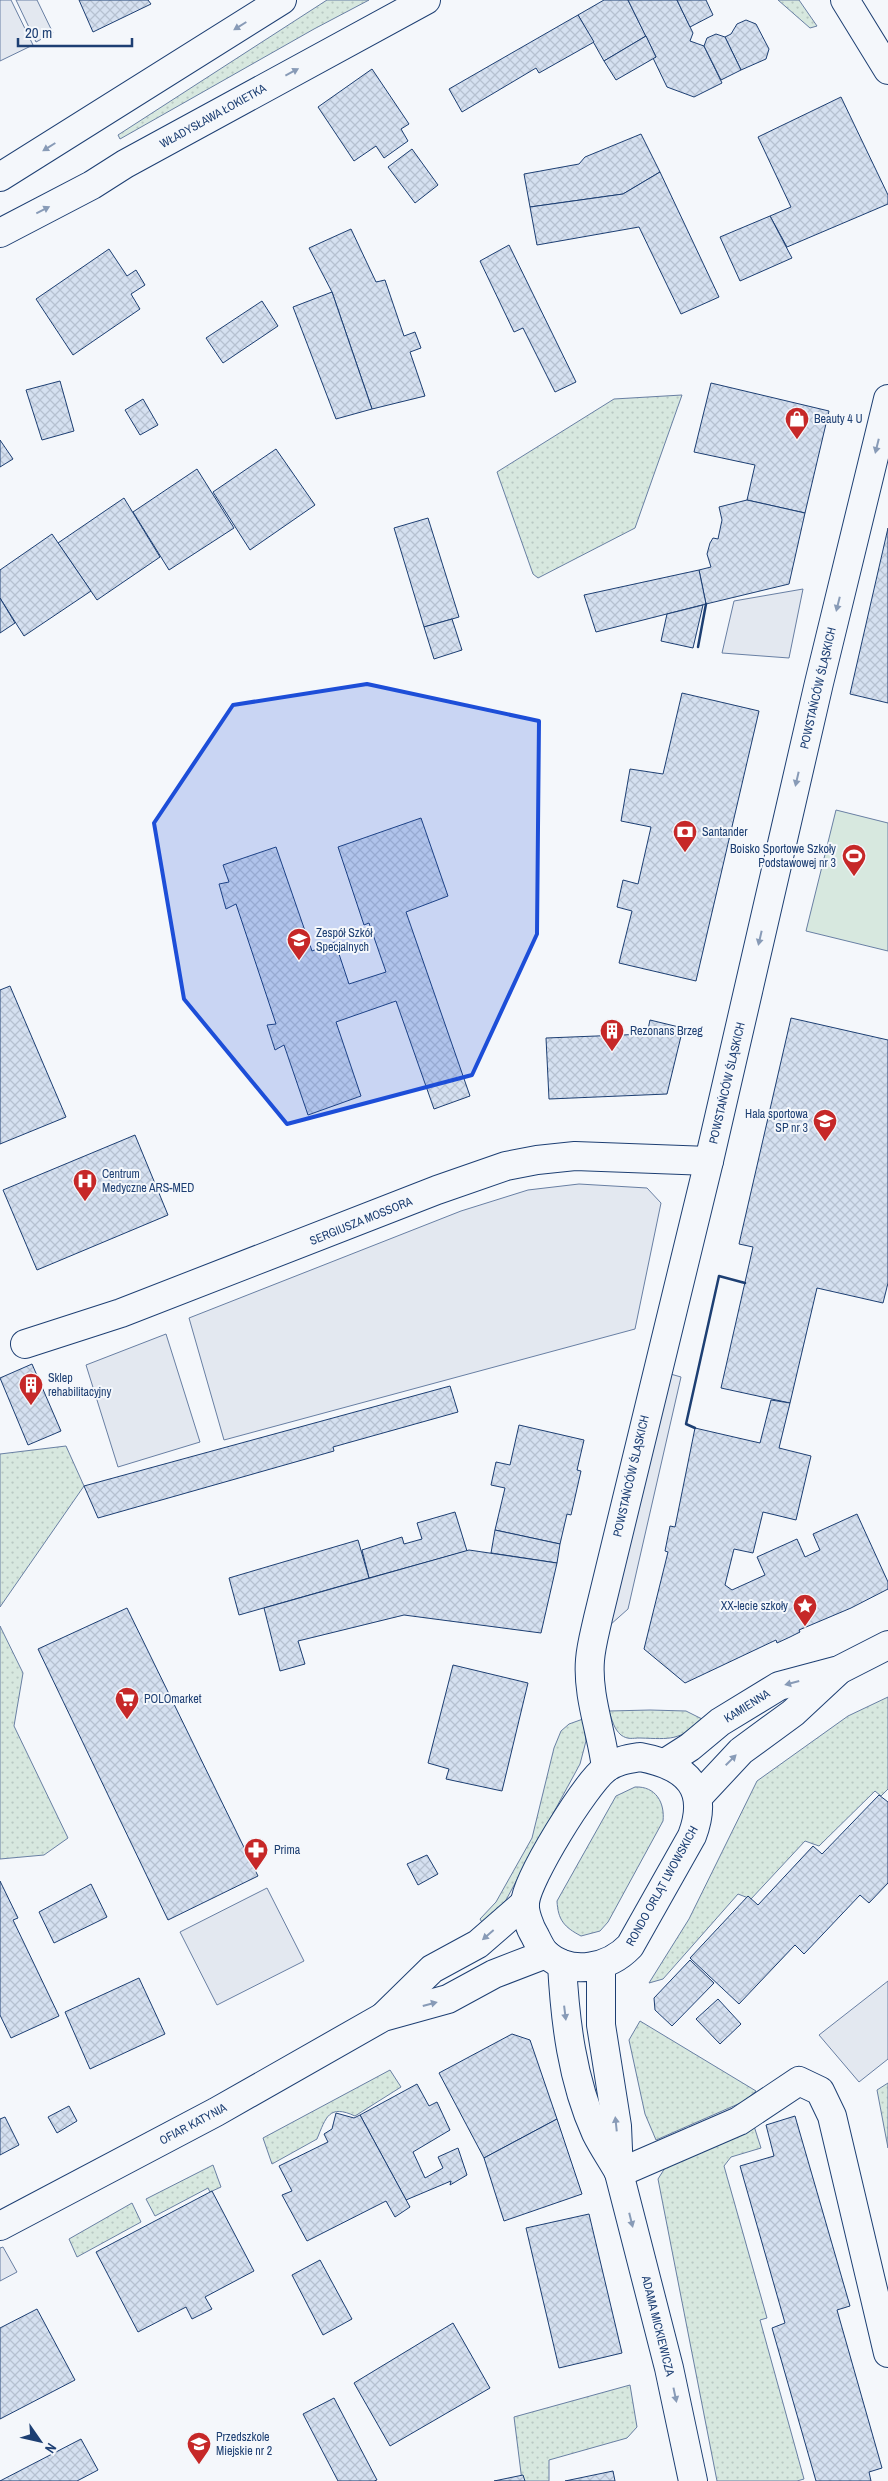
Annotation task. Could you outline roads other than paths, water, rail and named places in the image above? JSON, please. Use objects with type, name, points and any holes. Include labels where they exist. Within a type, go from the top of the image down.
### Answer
[{"type":"street","points":[[0,177],[282,0]]},
{"type":"street","name":"WŁADYSŁAWA ŁOKIETKA","points":[[0,232],[92,185],[125,164],[426,0]]},
{"type":"street","points":[[845,0],[888,70]]},
{"type":"street","name":"POWSTAŃCÓW ŚLĄSKICH","points":[[606,1768],[604,1746],[594,1705],[590,1661],[630,1482],[709,1161],[819,683],[888,399]]},
{"type":"street","name":"SERGIUSZA MOSSORA","points":[[25,1344],[120,1313],[437,1190],[506,1166],[575,1156],[709,1161]]},
{"type":"street","name":"KAMIENNA","points":[[664,1764],[690,1747],[720,1722],[779,1686],[839,1670],[888,1645]]},
{"type":"street","name":"KAMIENNA","points":[[699,1796],[741,1751],[793,1713],[839,1670]]},
{"type":"street","points":[[554,1959],[531,1930],[525,1903],[536,1873],[590,1784],[606,1768],[624,1759],[640,1757],[664,1764],[692,1784],[699,1796]]},
{"type":"street","name":"RONDO ORLĄT LWOWSKICH","points":[[554,1959],[582,1968],[601,1965],[618,1958],[630,1946],[692,1836],[698,1820],[699,1796]]},
{"type":"street","name":"OFIAR KATYNIA","points":[[0,2226],[216,2112],[383,2017],[432,1969],[478,1944],[525,1903]]},
{"type":"street","name":"OFIAR KATYNIA","points":[[383,2017],[448,2000],[494,1974],[554,1959]]},
{"type":"street","name":"ADAMA MICKIEWICZA","points":[[554,1959],[577,2077],[596,2133],[620,2173]]},
{"type":"street","name":"ADAMA MICKIEWICZA","points":[[601,1965],[601,2025],[617,2126],[620,2173],[669,2368],[693,2481]]},
{"type":"street","points":[[620,2173],[739,2120],[799,2082],[820,2090],[832,2116],[888,2353]]},
{"type":"place","name":"Beauty 4 U","points":[[797,440]]},
{"type":"place","name":"Santander","points":[[685,853]]},
{"type":"place","name":"Boisko Sportowe Szkoły Podstawowej nr 3","points":[[854,877]]},
{"type":"place","name":"Zespół Szkół Specjalnych","points":[[299,961]]},
{"type":"place","name":"Rezonans Brzeg","points":[[612,1052]]},
{"type":"place","name":"Hala sportowa SP nr 3","points":[[825,1142]]},
{"type":"place","name":"Centrum Medyczne ARS-MED","points":[[85,1202]]},
{"type":"place","name":"Sklep rehabilitacyjny","points":[[31,1406]]},
{"type":"place","name":"XX-lecie szkoły","points":[[805,1627]]},
{"type":"place","name":"POLOmarket","points":[[127,1720]]},
{"type":"place","name":"Prima","points":[[256,1871]]},
{"type":"place","name":"Przedszkole Miejskie nr 2","points":[[199,2465]]}]
